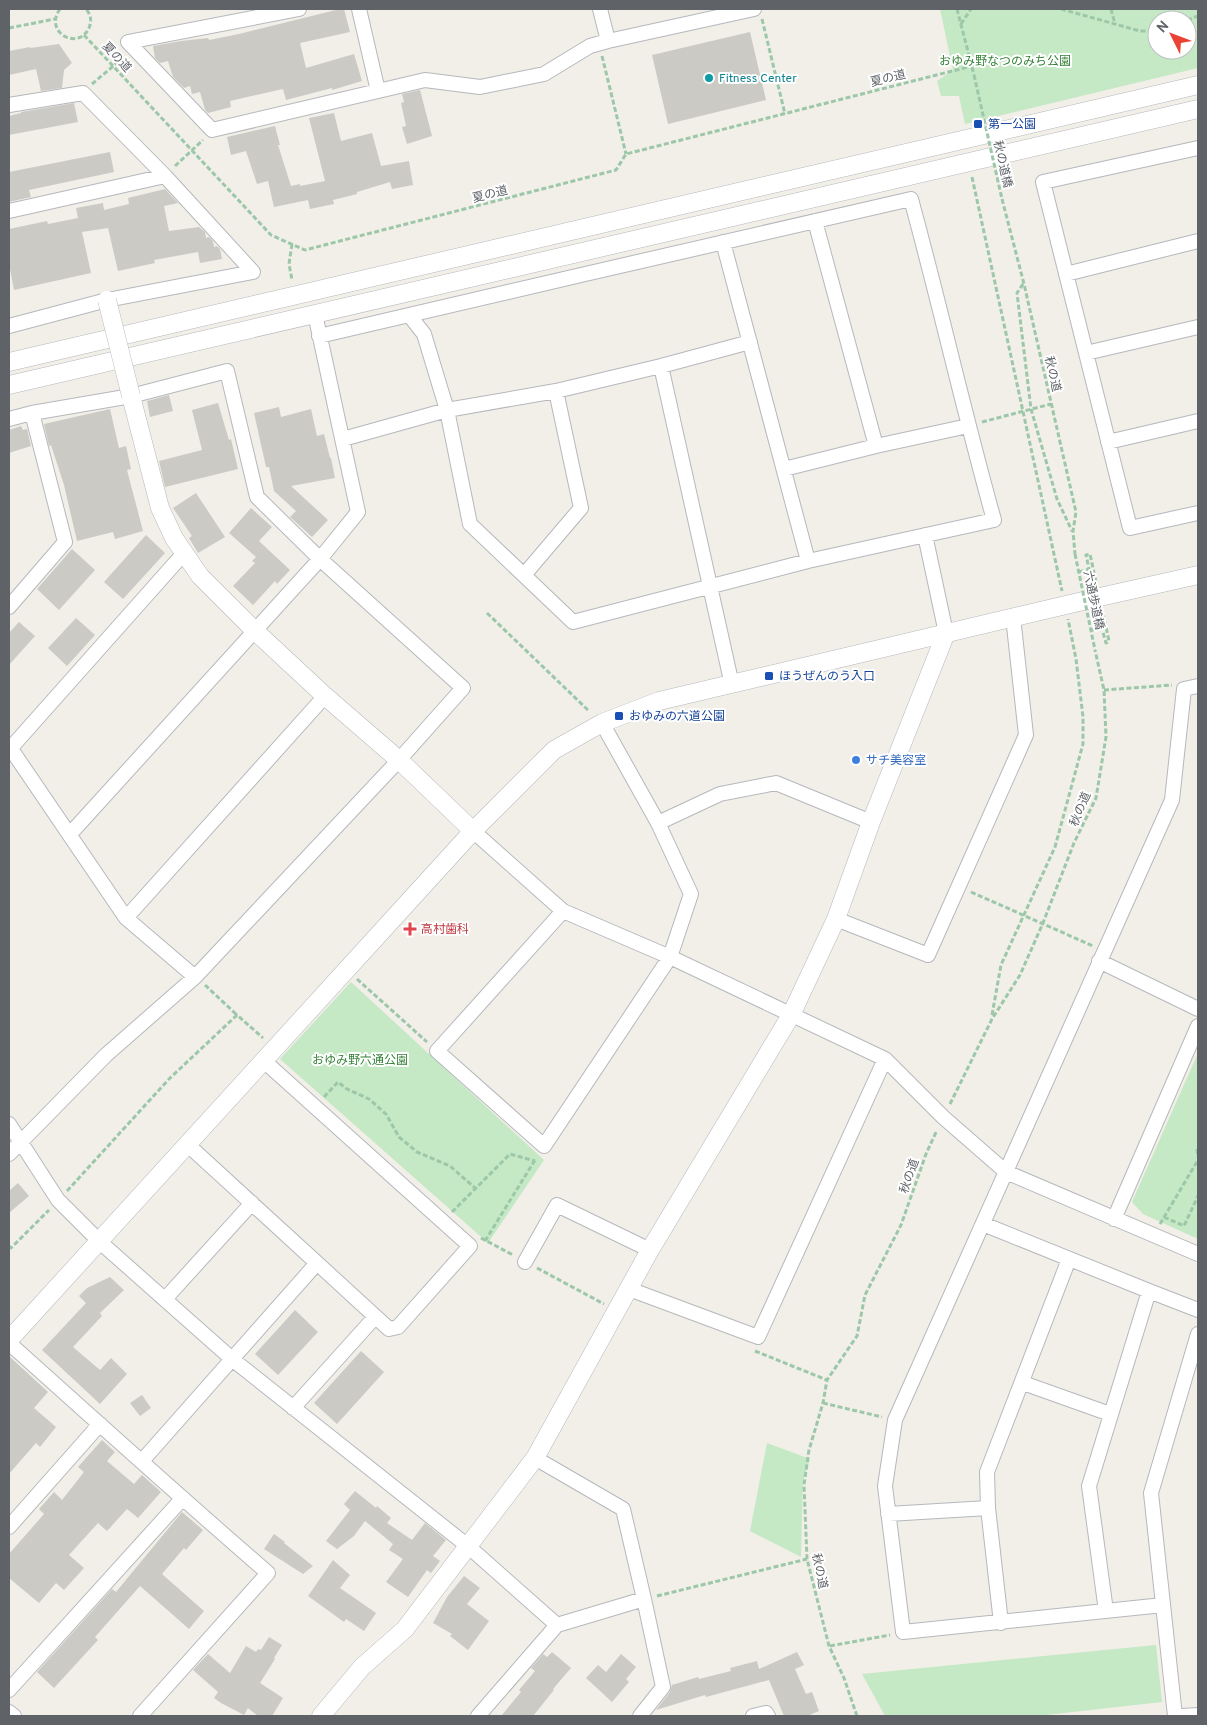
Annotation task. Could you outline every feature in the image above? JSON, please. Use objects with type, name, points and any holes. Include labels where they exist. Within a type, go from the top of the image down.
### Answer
[{"type":"street","points":[[298,9],[261,13],[128,42],[212,130],[425,80],[480,87],[544,74],[590,46],[603,42],[758,14]]},
{"type":"street","points":[[359,9],[378,91]]},
{"type":"street","points":[[600,9],[603,42]]},
{"type":"street","points":[[9,362],[1198,85]]},
{"type":"street","points":[[9,106],[82,92],[165,176],[253,272],[107,300],[9,326]]},
{"type":"street","points":[[9,385],[1198,109]]},
{"type":"street","points":[[1198,148],[1043,182],[1130,528],[1198,513]]},
{"type":"street","points":[[9,211],[165,176]]},
{"type":"street","points":[[319,336],[409,315],[723,242],[911,199],[939,302],[968,426],[994,520],[808,561],[710,588],[573,622],[470,524],[447,410],[424,334],[409,315]]},
{"type":"street","points":[[815,221],[876,446]]},
{"type":"street","points":[[1066,274],[1198,241]]},
{"type":"street","points":[[723,242],[808,561]]},
{"type":"street","points":[[107,300],[160,508],[174,538],[200,576],[254,630],[400,760],[473,831],[563,911],[670,957],[885,1060],[943,1117],[1006,1172],[1198,1254]]},
{"type":"street","points":[[70,834],[320,558],[358,512],[314,314]]},
{"type":"street","points":[[1086,353],[1198,327]]},
{"type":"street","points":[[343,439],[447,410],[556,391],[750,342]]},
{"type":"street","points":[[661,366],[732,685]]},
{"type":"street","points":[[9,418],[131,396],[227,371],[257,497],[320,558],[463,688],[400,760],[195,977],[106,1055],[9,1154]]},
{"type":"street","points":[[524,575],[581,508],[556,391]]},
{"type":"street","points":[[9,607],[65,542],[32,413]]},
{"type":"street","points":[[1108,442],[1198,422]]},
{"type":"street","points":[[784,469],[968,426]]},
{"type":"street","points":[[321,1716],[362,1667],[405,1629],[535,1458],[650,1250],[790,1015],[836,919],[871,822],[946,633],[926,535]]},
{"type":"street","points":[[184,552],[9,748],[126,918],[195,977]]},
{"type":"street","points":[[140,1716],[268,1574],[182,1499],[9,1342],[473,831],[554,750],[602,723],[659,701],[1198,575]]},
{"type":"street","points":[[836,919],[928,955],[1026,735],[1013,617]]},
{"type":"street","points":[[1163,1605],[903,1632],[885,1486],[895,1420],[1172,800],[1184,689],[1198,686]]},
{"type":"street","points":[[126,918],[326,696]]},
{"type":"street","points":[[563,911],[437,1051],[544,1146],[670,957],[691,894],[658,823],[602,723]]},
{"type":"street","points":[[658,823],[720,794],[776,783],[871,822]]},
{"type":"street","points":[[1102,956],[1198,1010]]},
{"type":"street","points":[[1114,1219],[1198,1026]]},
{"type":"street","points":[[188,1145],[375,1317],[389,1329],[398,1328],[470,1246],[315,1107],[269,1054]]},
{"type":"street","points":[[629,1288],[758,1337],[885,1060]]},
{"type":"street","points":[[9,1124],[58,1200],[100,1242],[232,1359],[469,1547],[556,1625]]},
{"type":"street","points":[[165,1299],[252,1203]]},
{"type":"street","points":[[525,1262],[557,1205],[650,1250]]},
{"type":"street","points":[[983,1224],[1198,1310]]},
{"type":"street","points":[[1001,1623],[988,1508],[987,1472],[1069,1258]]},
{"type":"street","points":[[142,1461],[317,1263]]},
{"type":"street","points":[[1106,1611],[1089,1486],[1149,1291]]},
{"type":"street","points":[[293,1408],[375,1317]]},
{"type":"street","points":[[1175,1716],[1152,1492],[1198,1334]]},
{"type":"street","points":[[1022,1383],[1110,1414]]},
{"type":"street","points":[[9,1527],[100,1424]]},
{"type":"street","points":[[535,1458],[623,1509],[663,1687],[640,1716]]},
{"type":"street","points":[[9,1690],[182,1499]]},
{"type":"street","points":[[888,1514],[988,1508]]},
{"type":"street","points":[[478,1716],[556,1625],[644,1599]]},
{"type":"street","points":[[9,1712],[14,1716]]},
{"type":"street","points":[[753,1716],[766,1713],[768,1716]]},
{"type":"street","points":[[1182,1716],[1198,1714]]},
{"type":"path","points":[[60,9],[55,19],[58,30],[66,37],[76,38],[84,35],[91,23],[90,14],[86,9]]},
{"type":"path","name":"秋の道橋","points":[[957,9],[1002,199]]},
{"type":"path","points":[[961,24],[971,9]]},
{"type":"path","points":[[1062,9],[1147,31]]},
{"type":"path","points":[[1111,9],[1115,24]]},
{"type":"path","points":[[758,14],[785,114]]},
{"type":"path","points":[[9,28],[55,19]]},
{"type":"path","name":"夏の道","points":[[84,35],[271,235],[305,250],[616,170],[626,154],[972,66]]},
{"type":"path","points":[[603,42],[626,154]]},
{"type":"path","points":[[82,92],[134,48]]},
{"type":"path","points":[[165,176],[212,130]]},
{"type":"path","points":[[969,161],[1065,605],[1076,659],[1083,717],[1083,744],[1055,847],[1001,966],[992,1019]]},
{"type":"path","name":"秋の道","points":[[1002,199],[1024,284],[1076,512],[1073,532],[1075,554]]},
{"type":"path","points":[[292,244],[289,264],[296,295]]},
{"type":"path","points":[[1024,284],[1017,293],[1031,409],[1057,498],[1073,532]]},
{"type":"path","points":[[968,426],[1051,404]]},
{"type":"path","name":"六通歩道橋","points":[[1075,554],[1095,650]]},
{"type":"path","points":[[1079,572],[1090,570],[1086,555],[1090,554],[1109,641],[1106,643],[1102,628],[1091,630]]},
{"type":"path","points":[[487,613],[602,723]]},
{"type":"path","name":"秋の道","points":[[857,1716],[844,1678],[829,1646],[806,1559],[804,1485],[809,1450],[823,1403],[827,1380],[857,1336],[865,1296],[901,1225],[926,1154],[992,1019],[1020,975],[1043,923],[1074,843],[1096,798],[1106,737],[1104,690],[1095,650]]},
{"type":"path","points":[[1104,690],[1176,684],[1184,689]]},
{"type":"path","points":[[959,887],[1043,923],[1102,956]]},
{"type":"path","points":[[347,970],[437,1051]]},
{"type":"path","points":[[195,977],[237,1015],[269,1054]]},
{"type":"path","points":[[9,1246],[11,1248],[58,1200],[169,1078],[237,1015]]},
{"type":"path","points":[[315,1107],[338,1082],[347,1090],[369,1099],[375,1104],[386,1114],[398,1137],[417,1152],[450,1166],[475,1188]]},
{"type":"path","points":[[485,1240],[544,1146]]},
{"type":"path","points":[[1153,1236],[1198,1158],[1197,1149]]},
{"type":"path","points":[[443,1222],[510,1154],[535,1161]]},
{"type":"path","points":[[1164,1217],[1184,1226],[1198,1196]]},
{"type":"path","points":[[470,1246],[478,1237],[485,1240],[617,1310]]},
{"type":"path","points":[[823,1403],[895,1420]]},
{"type":"path","points":[[644,1599],[806,1559]]},
{"type":"path","points":[[829,1646],[903,1632]]},
{"type":"green space","name":"おゆみ野なつのみち公園","points":[[940,9],[1198,9],[1198,68],[965,124],[959,96],[941,96],[937,81],[953,70]]},
{"type":"green space","name":"おゆみ野六通公園","points":[[351,982],[544,1160],[488,1243],[280,1059]]},
{"type":"green space","points":[[1198,1053],[1198,1239],[1143,1214],[1132,1202]]},
{"type":"green space","points":[[767,1443],[810,1459],[803,1481],[801,1557],[750,1531]]},
{"type":"green space","points":[[1156,1645],[1162,1702],[1037,1716],[885,1716],[862,1674]]},
{"type":"building","points":[[344,9],[350,32],[300,43],[306,68],[354,54],[362,81],[332,90],[332,88],[286,100],[283,89],[230,101],[231,107],[208,113],[205,110],[200,92],[192,94],[190,86],[184,88],[173,77],[168,61],[160,63],[155,58],[153,46],[208,38],[209,40]]},
{"type":"building","name":"Fitness Center","points":[[750,32],[766,100],[668,124],[652,55]]},
{"type":"building","points":[[59,44],[72,63],[64,70],[62,88],[41,91],[36,69],[9,75],[9,51]]},
{"type":"building","points":[[420,90],[432,136],[407,144],[402,127],[406,126],[401,103],[404,102],[402,94]]},
{"type":"building","points":[[74,103],[78,122],[9,135],[9,116],[21,112]]},
{"type":"building","points":[[334,113],[341,141],[372,133],[381,166],[409,161],[413,185],[392,189],[390,182],[357,192],[357,194],[333,200],[334,204],[310,209],[308,200],[274,207],[268,181],[257,184],[246,151],[231,155],[227,137],[275,126],[280,145],[278,145],[291,186],[325,181],[309,118]]},
{"type":"building","points":[[110,152],[114,172],[29,190],[31,197],[9,202],[9,172]]},
{"type":"building","points":[[165,189],[178,203],[164,206],[169,231],[199,227],[205,232],[206,238],[209,237],[213,241],[214,247],[217,246],[220,249],[222,259],[200,263],[198,252],[154,260],[155,263],[118,271],[108,228],[82,232],[91,273],[14,290],[9,264],[9,229],[47,221],[48,224],[78,218],[76,208],[103,203],[104,210],[129,204],[128,198]]},
{"type":"building","points":[[169,395],[173,411],[150,417],[147,401]]},
{"type":"building","points":[[218,403],[229,440],[231,439],[238,469],[165,487],[159,461],[202,450],[192,410]]},
{"type":"building","points":[[279,407],[281,417],[311,409],[317,436],[324,434],[331,458],[335,478],[291,486],[328,520],[312,537],[290,517],[296,511],[274,491],[269,467],[266,467],[254,413]]},
{"type":"building","points":[[110,409],[119,448],[126,446],[131,469],[127,470],[143,531],[115,539],[113,532],[77,541],[64,485],[51,445],[49,446],[44,424]]},
{"type":"building","points":[[21,426],[23,430],[27,429],[31,446],[9,453],[9,430]]},
{"type":"building","points":[[196,493],[225,537],[198,553],[189,538],[192,536],[173,508]]},
{"type":"building","points":[[251,508],[272,527],[259,541],[290,570],[277,584],[275,581],[253,605],[233,586],[255,563],[252,561],[256,557],[229,533]]},
{"type":"building","points":[[146,535],[165,553],[123,599],[104,582]]},
{"type":"building","points":[[72,549],[95,570],[59,610],[37,589]]},
{"type":"building","points":[[76,618],[95,635],[67,666],[48,648]]},
{"type":"building","points":[[19,622],[35,636],[9,665],[9,633]]},
{"type":"building","points":[[18,1183],[29,1196],[9,1213],[9,1191]]},
{"type":"building","points":[[110,1277],[124,1290],[100,1313],[102,1316],[73,1347],[100,1370],[111,1358],[127,1374],[100,1404],[42,1350],[86,1303],[79,1296],[87,1288]]},
{"type":"building","points":[[295,1310],[318,1332],[278,1375],[255,1354]]},
{"type":"building","points":[[361,1351],[384,1372],[337,1424],[314,1403]]},
{"type":"building","points":[[9,1356],[48,1392],[34,1408],[56,1427],[40,1447],[36,1443],[9,1474]]},
{"type":"building","points":[[142,1395],[151,1408],[140,1416],[130,1403]]},
{"type":"building","points":[[102,1440],[115,1452],[107,1461],[134,1484],[142,1475],[161,1492],[138,1518],[127,1509],[107,1531],[98,1523],[69,1555],[84,1568],[64,1590],[56,1583],[39,1603],[9,1578],[9,1554],[44,1514],[39,1509],[54,1492],[62,1500],[84,1472],[78,1467]]},
{"type":"building","points":[[355,1491],[391,1518],[387,1523],[412,1540],[425,1523],[446,1540],[433,1556],[440,1561],[431,1573],[427,1570],[408,1597],[386,1582],[403,1559],[389,1550],[393,1544],[365,1521],[354,1536],[337,1549],[326,1541],[350,1510],[344,1504]]},
{"type":"building","points":[[182,1512],[203,1530],[186,1550],[184,1548],[162,1574],[204,1611],[189,1629],[140,1586],[95,1637],[98,1640],[54,1688],[37,1672],[112,1589],[116,1592]]},
{"type":"building","points":[[274,1534],[313,1566],[303,1574],[264,1549]]},
{"type":"building","points":[[333,1560],[350,1575],[340,1588],[376,1613],[364,1631],[346,1619],[344,1622],[308,1596]]},
{"type":"building","points":[[464,1576],[480,1588],[467,1604],[489,1621],[468,1650],[450,1636],[452,1634],[433,1623],[447,1597]]},
{"type":"building","points":[[269,1637],[282,1645],[260,1683],[283,1698],[272,1716],[258,1716],[248,1708],[244,1715],[221,1703],[214,1698],[218,1692],[193,1670],[208,1654],[230,1673],[246,1646],[256,1652],[258,1649],[261,1650]]},
{"type":"building","points":[[552,1652],[571,1668],[554,1690],[533,1716],[501,1716],[535,1671],[531,1668],[543,1654],[547,1657]]},
{"type":"building","points":[[797,1652],[804,1665],[795,1669],[806,1694],[812,1692],[819,1711],[807,1716],[784,1716],[769,1680],[706,1697],[705,1695],[656,1710],[670,1692],[672,1685],[698,1677],[699,1679],[731,1671],[730,1668],[757,1661],[759,1669]]},
{"type":"building","points":[[621,1654],[636,1667],[626,1679],[629,1682],[612,1702],[586,1678],[598,1665],[606,1672]]},
{"type":"place","name":"Fitness Center","points":[[709,78]]},
{"type":"place","name":"第一公園","points":[[978,124]]},
{"type":"place","name":"ほうぜんのう入口","points":[[769,676]]},
{"type":"place","name":"おゆみの六道公園","points":[[619,716]]},
{"type":"place","name":"サチ美容室","points":[[856,760]]},
{"type":"place","name":"高村歯科","points":[[410,929]]}]
